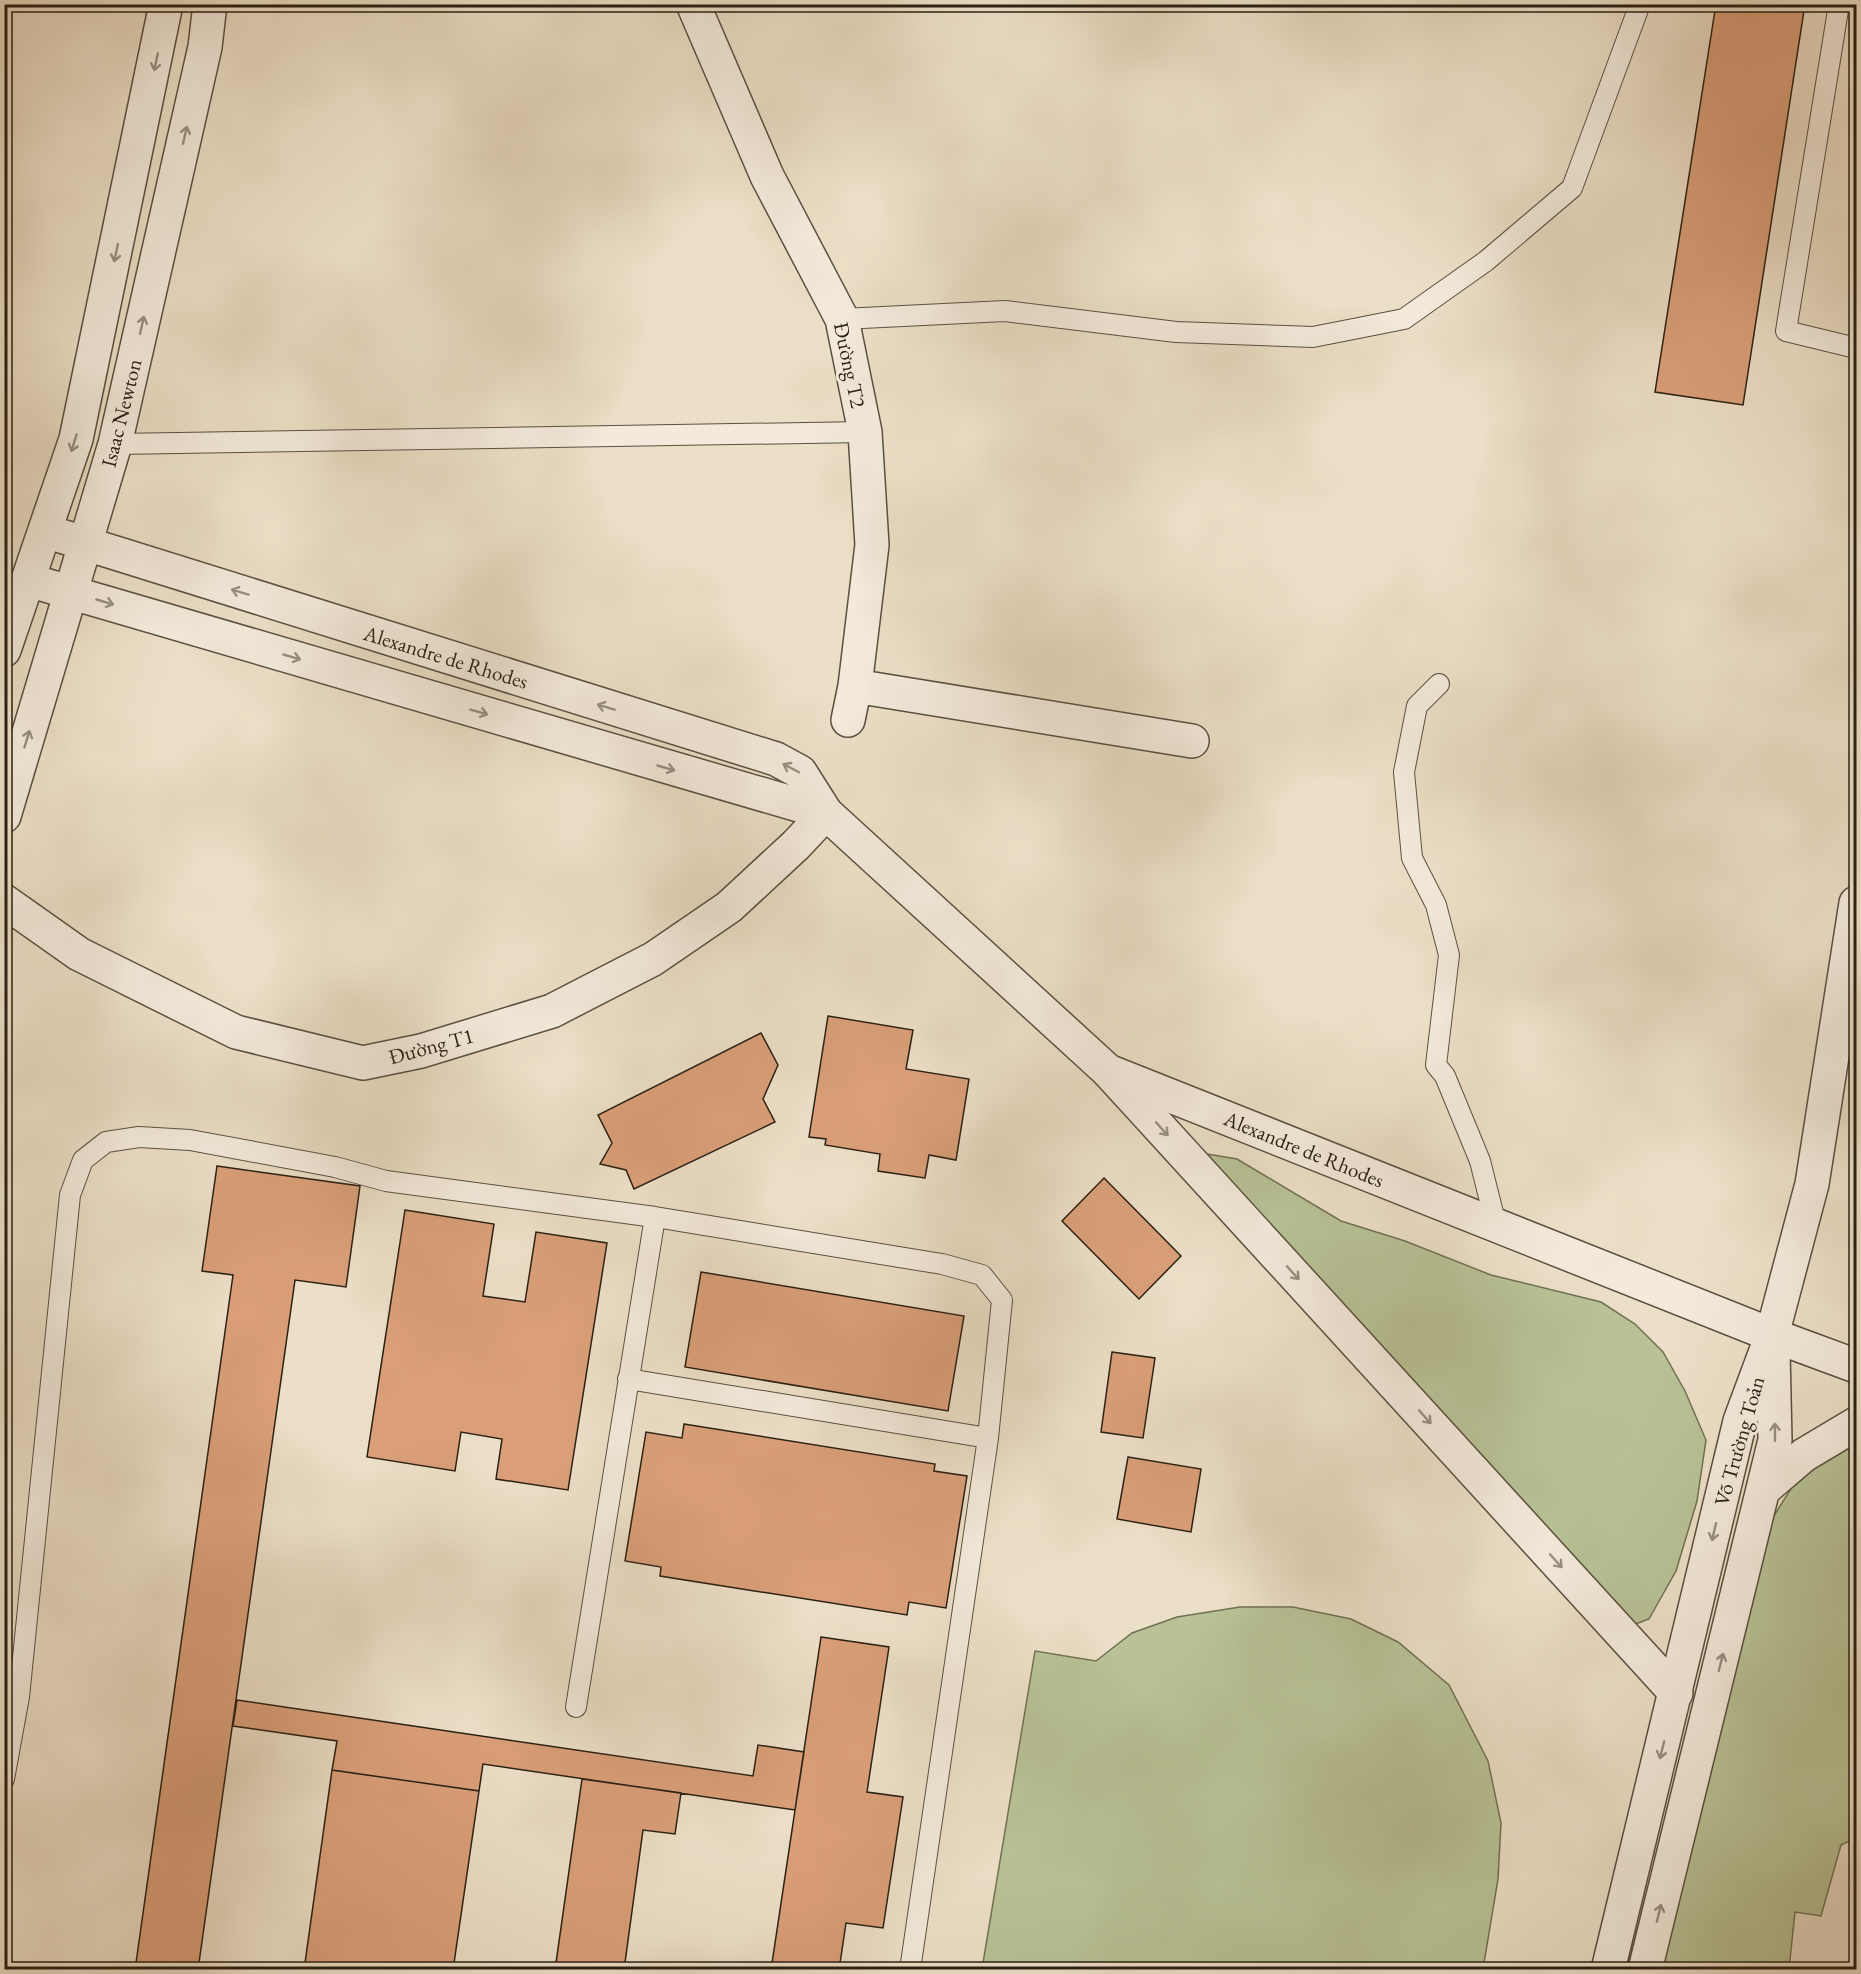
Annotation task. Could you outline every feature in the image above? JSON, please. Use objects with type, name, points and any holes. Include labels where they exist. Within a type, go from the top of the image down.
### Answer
[{"type":"street","name":"Isaac Newton","points":[[4,650],[76,439],[166,4]]},
{"type":"street","name":"Isaac Newton","points":[[4,816],[115,444],[205,47],[210,4]]},
{"type":"street","name":"Đường T2","points":[[693,4],[767,176],[842,319],[865,432],[872,545],[855,686],[848,720]]},
{"type":"street","name":"Alexandre de Rhodes","points":[[45,531],[776,759],[800,772],[826,813],[1108,1071],[1772,1335],[1857,1366]]},
{"type":"street","name":"Alexandre de Rhodes","points":[[28,580],[826,813]]},
{"type":"street","points":[[855,686],[1191,741]]},
{"type":"street","name":"Đường T1","points":[[4,901],[79,954],[236,1032],[363,1063],[421,1051],[552,1011],[653,958],[729,907],[796,845],[826,813]]},
{"type":"street","points":[[1772,1335],[1812,1184],[1857,903]]},
{"type":"street","points":[[1108,1071],[1676,1693],[1711,1702]]},
{"type":"street","name":"Võ Trường Toản","points":[[1645,1970],[1775,1440],[1772,1335]]},
{"type":"street","name":"Võ Trường Toản","points":[[1608,1970],[1740,1421],[1772,1335]]},
{"type":"street","points":[[1763,1490],[1804,1455],[1857,1424]]},
{"type":"lane","points":[[842,319],[1005,311],[1176,332],[1313,337],[1404,319],[1486,261],[1572,188],[1640,4]]},
{"type":"lane","points":[[1839,4],[1786,332],[1857,348]]},
{"type":"lane","points":[[115,444],[865,432]]},
{"type":"lane","points":[[1438,684],[1417,706],[1404,772],[1412,858],[1436,905],[1449,955],[1436,1065],[1445,1076],[1480,1161],[1496,1225]]},
{"type":"lane","points":[[4,1779],[19,1697],[70,1195],[83,1160],[106,1142],[139,1137],[190,1140],[335,1167],[386,1180],[655,1217],[942,1264],[982,1275],[1002,1300],[988,1438],[910,1970]]},
{"type":"lane","points":[[576,1707],[655,1217]]},
{"type":"lane","points":[[628,1379],[988,1438]]},
{"type":"green space","points":[[1207,1154],[1237,1159],[1341,1221],[1405,1241],[1491,1275],[1601,1302],[1635,1324],[1663,1352],[1685,1391],[1706,1440],[1697,1501],[1676,1571],[1649,1619],[1625,1628]]},
{"type":"green space","points":[[1856,1444],[1856,1838],[1841,1845],[1821,1916],[1795,1912],[1789,1969],[1662,1970],[1772,1519],[1797,1479]]},
{"type":"green space","points":[[1240,1607],[1293,1607],[1351,1619],[1398,1642],[1449,1685],[1488,1761],[1501,1823],[1498,1879],[1483,1969],[982,1969],[1035,1651],[1096,1661],[1132,1633],[1177,1617]]},
{"type":"building","points":[[1716,4],[1805,4],[1743,405],[1655,392]]},
{"type":"building","points":[[828,1016],[913,1030],[906,1069],[969,1079],[956,1160],[929,1155],[925,1178],[878,1171],[880,1154],[825,1145],[826,1139],[809,1137]]},
{"type":"building","points":[[761,1033],[778,1065],[763,1099],[775,1122],[634,1189],[626,1170],[600,1164],[612,1143],[598,1115]]},
{"type":"building","points":[[217,1166],[360,1186],[346,1287],[295,1280],[198,1970],[135,1970],[233,1275],[202,1271]]},
{"type":"building","points":[[1104,1178],[1181,1256],[1139,1299],[1062,1221]]},
{"type":"building","points":[[405,1210],[494,1224],[483,1296],[525,1302],[536,1232],[607,1243],[568,1490],[496,1479],[502,1439],[461,1432],[455,1471],[367,1457]]},
{"type":"building","points":[[701,1272],[964,1316],[948,1411],[685,1367]]},
{"type":"building","points":[[1112,1352],[1155,1358],[1143,1438],[1101,1432]]},
{"type":"building","points":[[684,1424],[935,1464],[934,1471],[967,1476],[946,1608],[909,1602],[907,1615],[660,1576],[661,1567],[625,1561],[646,1432],[682,1438]]},
{"type":"building","points":[[1128,1457],[1201,1469],[1191,1532],[1117,1519]]},
{"type":"building","points":[[821,1637],[889,1647],[867,1792],[903,1797],[883,1928],[846,1923],[839,1970],[771,1970]]},
{"type":"building","points":[[237,1700],[753,1776],[758,1745],[804,1752],[795,1810],[483,1764],[479,1791],[332,1770],[337,1741],[233,1726]]},
{"type":"building","points":[[332,1770],[479,1791],[453,1970],[304,1970]]},
{"type":"building","points":[[582,1779],[681,1793],[675,1834],[643,1830],[624,1970],[555,1970]]}]
